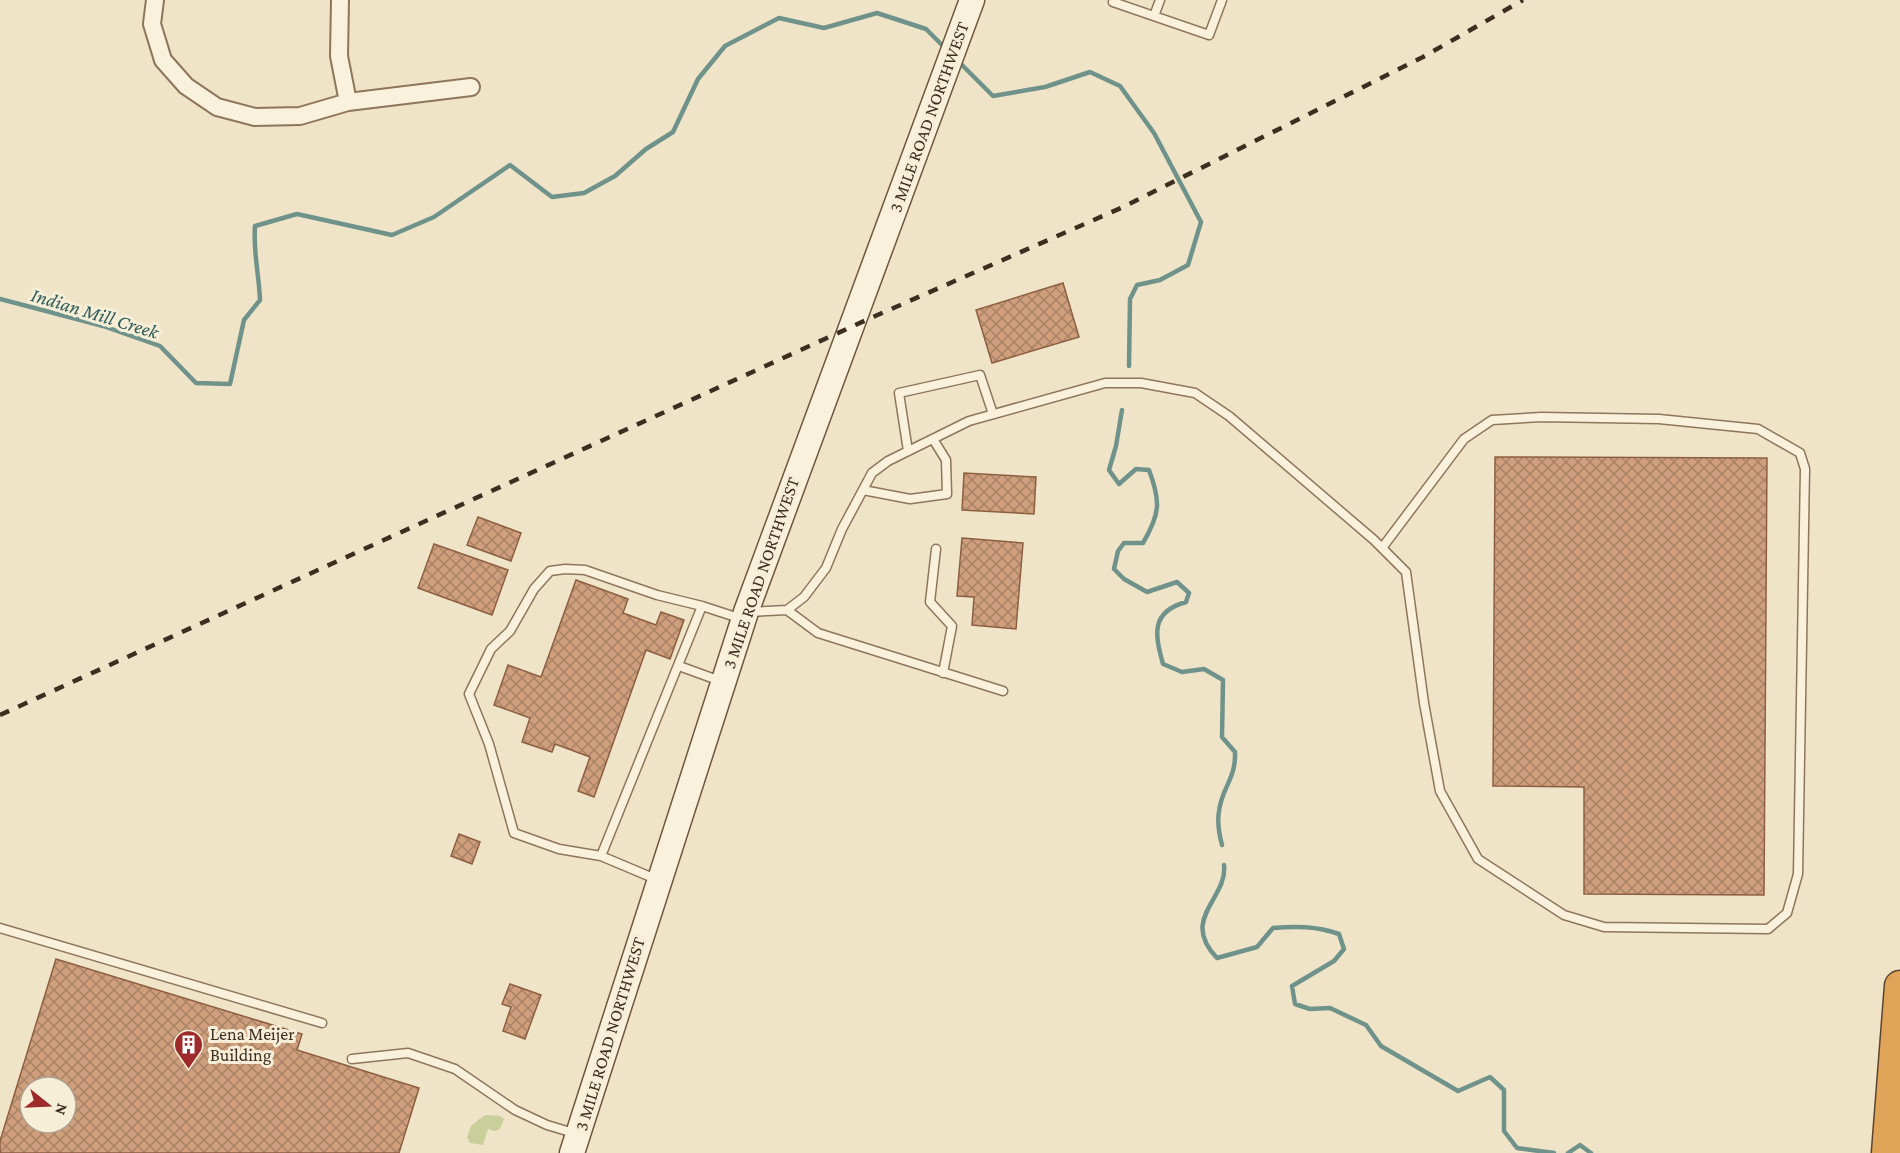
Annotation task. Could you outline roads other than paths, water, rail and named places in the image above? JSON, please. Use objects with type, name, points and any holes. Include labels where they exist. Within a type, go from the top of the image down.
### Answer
[{"type":"highway","points":[[1887,1153],[1900,986]]},
{"type":"main road","name":"3 MILE ROAD NORTHWEST","points":[[575,1144],[658,880],[745,616],[971,4]]},
{"type":"street","points":[[154,0],[152,24],[163,60],[186,86],[217,108],[255,117],[300,116],[348,102],[471,87]]},
{"type":"street","points":[[340,0],[339,56],[348,102]]},
{"type":"lane","points":[[1114,0],[1113,2],[1209,35],[1222,0]]},
{"type":"lane","points":[[1154,16],[1161,0]]},
{"type":"lane","points":[[908,451],[899,393],[980,375],[993,414]]},
{"type":"lane","points":[[658,880],[601,856],[560,849],[514,833],[489,744],[469,694],[491,649],[510,631],[534,589],[550,572],[565,569],[585,570],[657,595],[745,616],[787,610],[804,597],[826,568],[872,473],[908,451],[969,421],[1105,383],[1141,382],[1195,393],[1230,416],[1382,548],[1406,572],[1440,791],[1478,859],[1564,915],[1604,927],[1768,929],[1786,912],[1798,874],[1804,469],[1800,453],[1758,429],[1659,419],[1541,417],[1492,420],[1464,439],[1382,548]]},
{"type":"lane","points":[[863,490],[910,499],[947,494],[946,460],[933,439]]},
{"type":"lane","points":[[936,549],[930,602],[952,626],[944,673]]},
{"type":"lane","points":[[601,856],[702,606]]},
{"type":"lane","points":[[787,610],[818,633],[1003,691]]},
{"type":"lane","points":[[679,666],[723,682]]},
{"type":"lane","points":[[0,927],[322,1023]]},
{"type":"lane","points":[[352,1059],[408,1053],[455,1069],[515,1110],[547,1125],[575,1144]]},
{"type":"waterway","name":"Indian Mill Creek","points":[[0,299],[103,326],[160,346],[196,383],[230,384],[244,320],[260,300],[255,226],[297,214],[392,235],[434,217],[510,165],[552,197],[584,193],[615,176],[646,149],[673,132],[698,79],[725,46],[779,18],[824,28],[877,13],[926,29],[947,50]]},
{"type":"waterway","name":"Indian Mill Creek","points":[[957,60],[993,96],[1045,87],[1090,72],[1120,86],[1154,133],[1201,222],[1188,265],[1160,280],[1137,285],[1130,299],[1129,366]]},
{"type":"waterway","name":"Indian Mill Creek","points":[[1122,410],[1109,470],[1119,484],[1136,469],[1149,470],[1156,491],[1157,508],[1153,524],[1143,543],[1124,543],[1118,551],[1114,569],[1124,579],[1147,592],[1177,582],[1189,593],[1186,602],[1174,606],[1161,618],[1157,634],[1158,643],[1163,664],[1182,672],[1204,669],[1223,680],[1222,737],[1235,752],[1235,761],[1219,811],[1222,845]]},
{"type":"waterway","name":"Indian Mill Creek","points":[[1224,865],[1223,877],[1208,909],[1203,931],[1207,944],[1217,958],[1257,947],[1273,928],[1306,927],[1339,934],[1344,949],[1334,961],[1292,986],[1295,1004],[1310,1009],[1330,1008],[1366,1025],[1381,1046],[1458,1091],[1490,1077],[1504,1090],[1504,1131],[1517,1148],[1554,1153]]},
{"type":"waterway","name":"Indian Mill Creek","points":[[1568,1153],[1580,1145],[1591,1153]]},
{"type":"railway","points":[[0,715],[873,317],[1121,208],[1423,57],[1523,0]]},
{"type":"place","name":"Lena Meijer Building","points":[[189,1070]]}]
